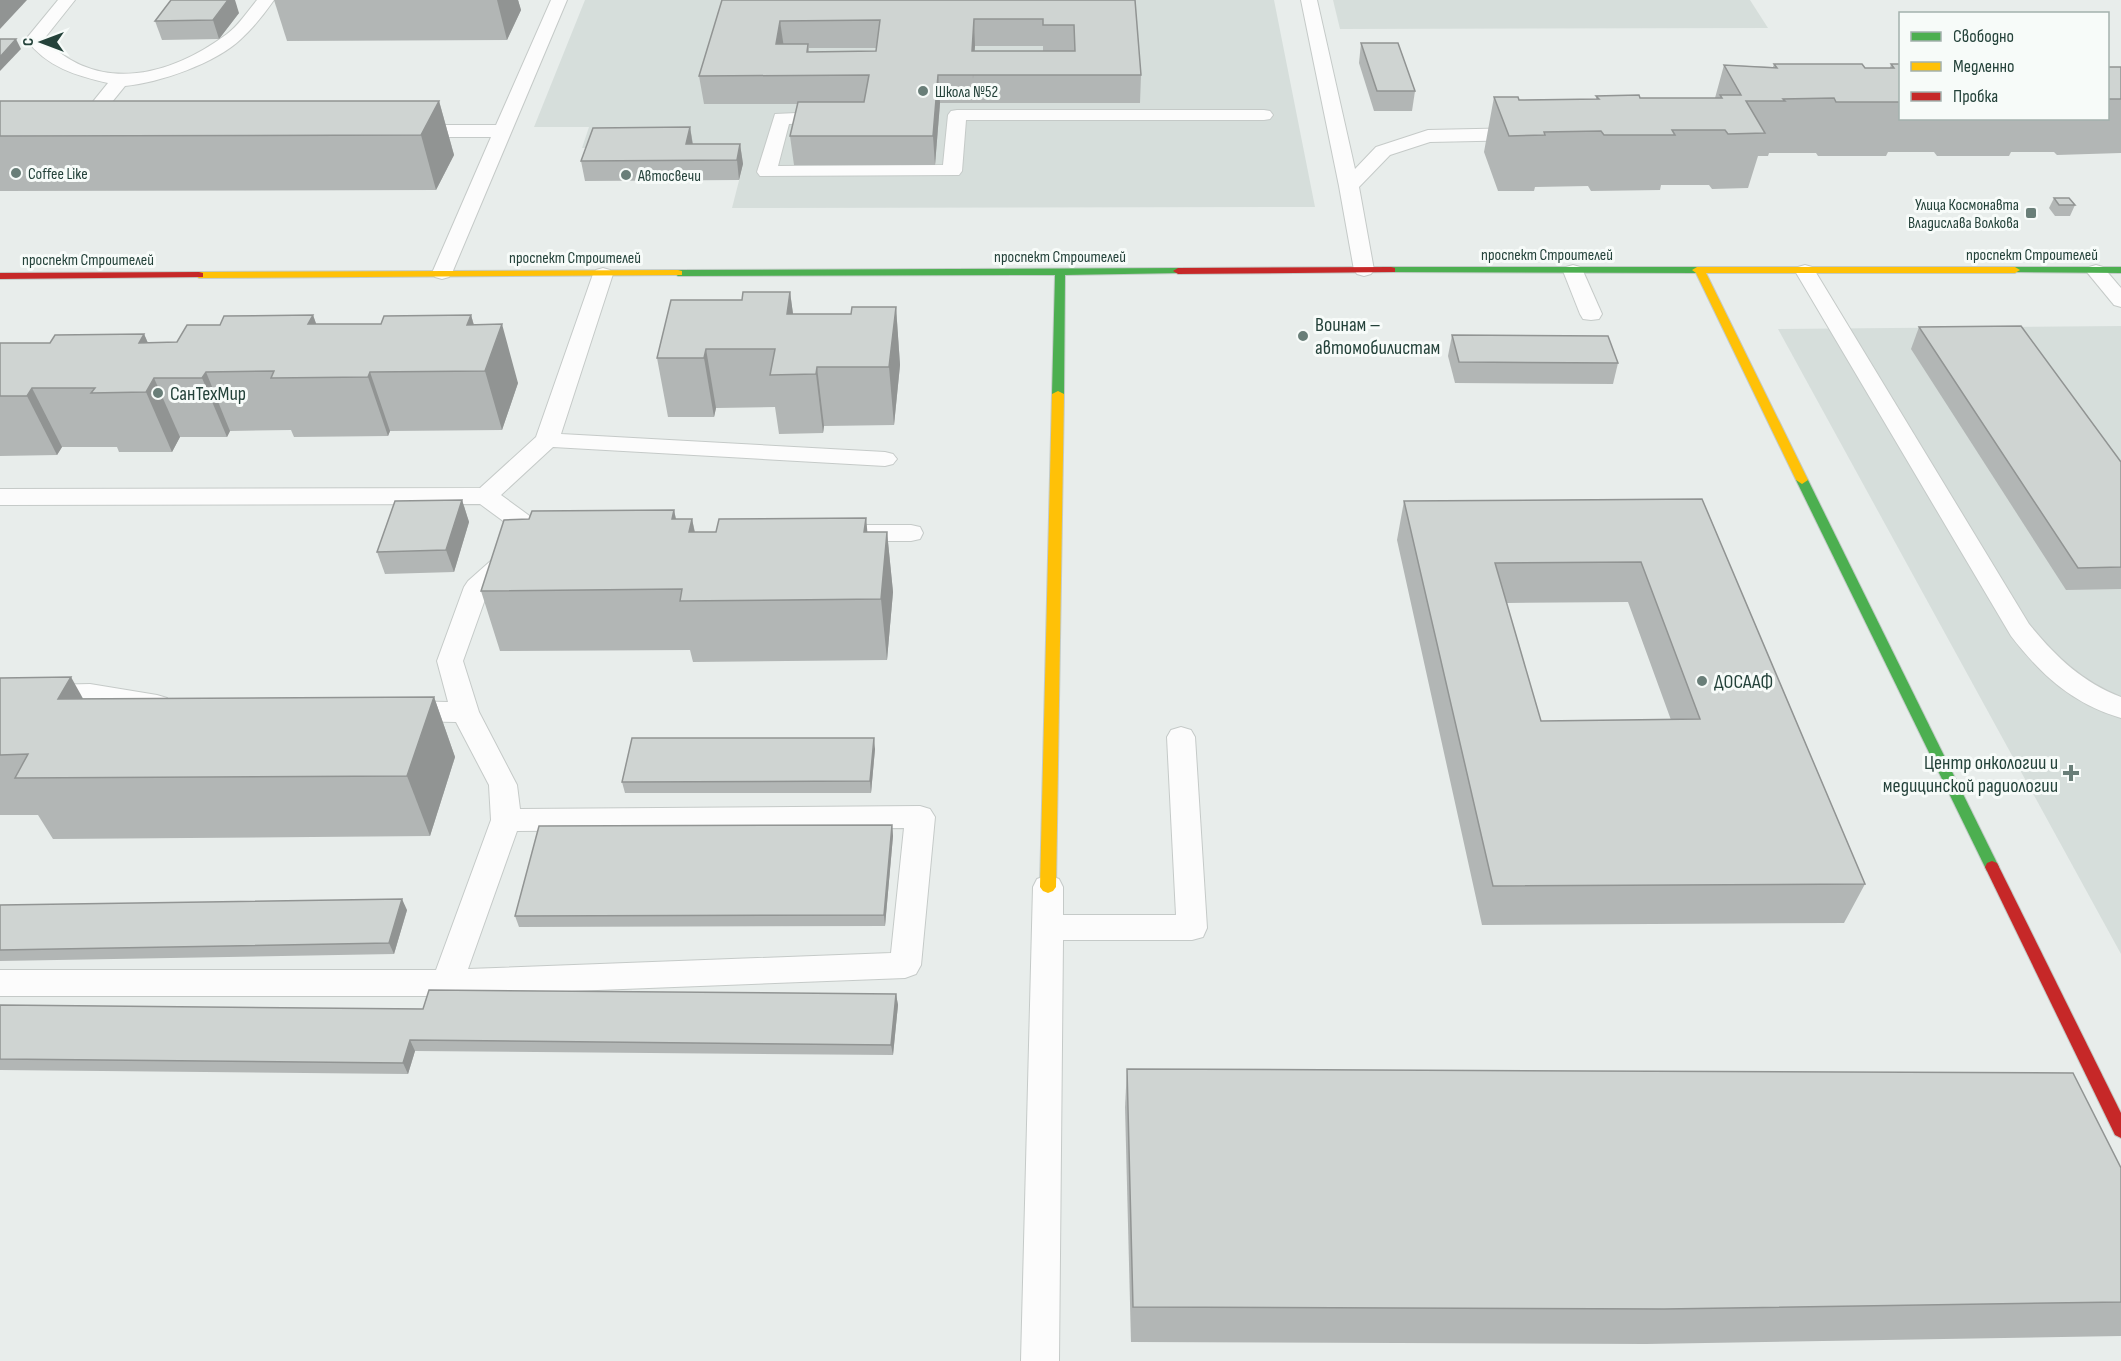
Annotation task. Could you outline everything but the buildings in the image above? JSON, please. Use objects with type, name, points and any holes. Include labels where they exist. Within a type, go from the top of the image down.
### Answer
[{"type":"main road","name":"проспект Строителей","points":[[0,276],[1364,270],[2121,270]]},
{"type":"main road","points":[[1700,271],[2121,1130]]},
{"type":"main road","points":[[1048,887],[1060,272]]},
{"type":"lane","points":[[67,0],[35,39],[48,53],[69,68],[120,81],[145,79],[190,63],[234,37],[266,0]]},
{"type":"lane","points":[[442,273],[559,0]]},
{"type":"lane","points":[[1309,0],[1349,186],[1364,270]]},
{"type":"lane","points":[[102,131],[79,131],[120,81]]},
{"type":"lane","points":[[830,103],[828,118],[781,118],[767,172],[952,171],[957,116],[1264,115]]},
{"type":"lane","points":[[397,131],[503,131]]},
{"type":"lane","points":[[1349,186],[1383,151],[1428,136],[1536,134]]},
{"type":"lane","points":[[1573,271],[1591,314]]},
{"type":"lane","points":[[1805,271],[2020,630],[2041,658],[2067,682],[2121,708]]},
{"type":"lane","points":[[2097,271],[2121,301]]},
{"type":"lane","points":[[486,496],[547,440],[603,274]]},
{"type":"lane","points":[[547,440],[885,459]]},
{"type":"lane","points":[[0,497],[486,496],[549,534],[477,587],[450,661],[465,712],[503,785],[506,820],[447,983]]},
{"type":"lane","points":[[830,533],[911,533]]},
{"type":"lane","points":[[0,696],[90,693],[180,709]]},
{"type":"lane","points":[[381,711],[465,712]]},
{"type":"lane","points":[[1048,927],[1192,928],[1181,737]]},
{"type":"lane","points":[[0,983],[447,983],[905,964],[920,817],[506,820]]},
{"type":"lane","points":[[1040,1361],[1048,887]]},
{"type":"shaded area","points":[[585,0],[1274,0],[1315,207],[732,208],[743,165],[693,147],[582,148],[589,127],[534,127]]},
{"type":"shaded area","points":[[1333,0],[1750,0],[1768,28],[1340,29]]},
{"type":"shaded area","points":[[2121,326],[2121,954],[1778,329]]},
{"type":"traffic: fast","points":[[1391,270],[1697,270]]},
{"type":"traffic: fast","points":[[2015,270],[2121,270]]},
{"type":"traffic: fast","points":[[678,273],[1178,271]]},
{"type":"traffic: fast","points":[[1058,394],[1060,272]]},
{"type":"traffic: fast","points":[[1802,480],[1992,867]]},
{"type":"traffic: slow","points":[[1697,270],[2015,270]]},
{"type":"traffic: slow","points":[[1700,271],[1802,480]]},
{"type":"traffic: slow","points":[[199,275],[678,273]]},
{"type":"traffic: slow","points":[[1048,887],[1058,394]]},
{"type":"traffic: jam","points":[[1178,271],[1391,270]]},
{"type":"traffic: jam","points":[[0,276],[199,275]]},
{"type":"traffic: jam","points":[[1992,867],[2121,1130]]},
{"type":"place","name":"Школа №52","points":[[923,91]]},
{"type":"place","name":"Coffee Like","points":[[16,173]]},
{"type":"place","name":"Автосвечи","points":[[626,175]]},
{"type":"place","name":"Улица Космонавта Владислава Волкова","points":[[2031,213]]},
{"type":"place","name":"Воинам – автомобилистам","points":[[1303,336]]},
{"type":"place","name":"СанТехМир","points":[[158,393]]},
{"type":"place","name":"ДОСААФ","points":[[1702,681]]},
{"type":"place","name":"Центр онкологии и медицинской радиологии","points":[[2071,773]]}]
